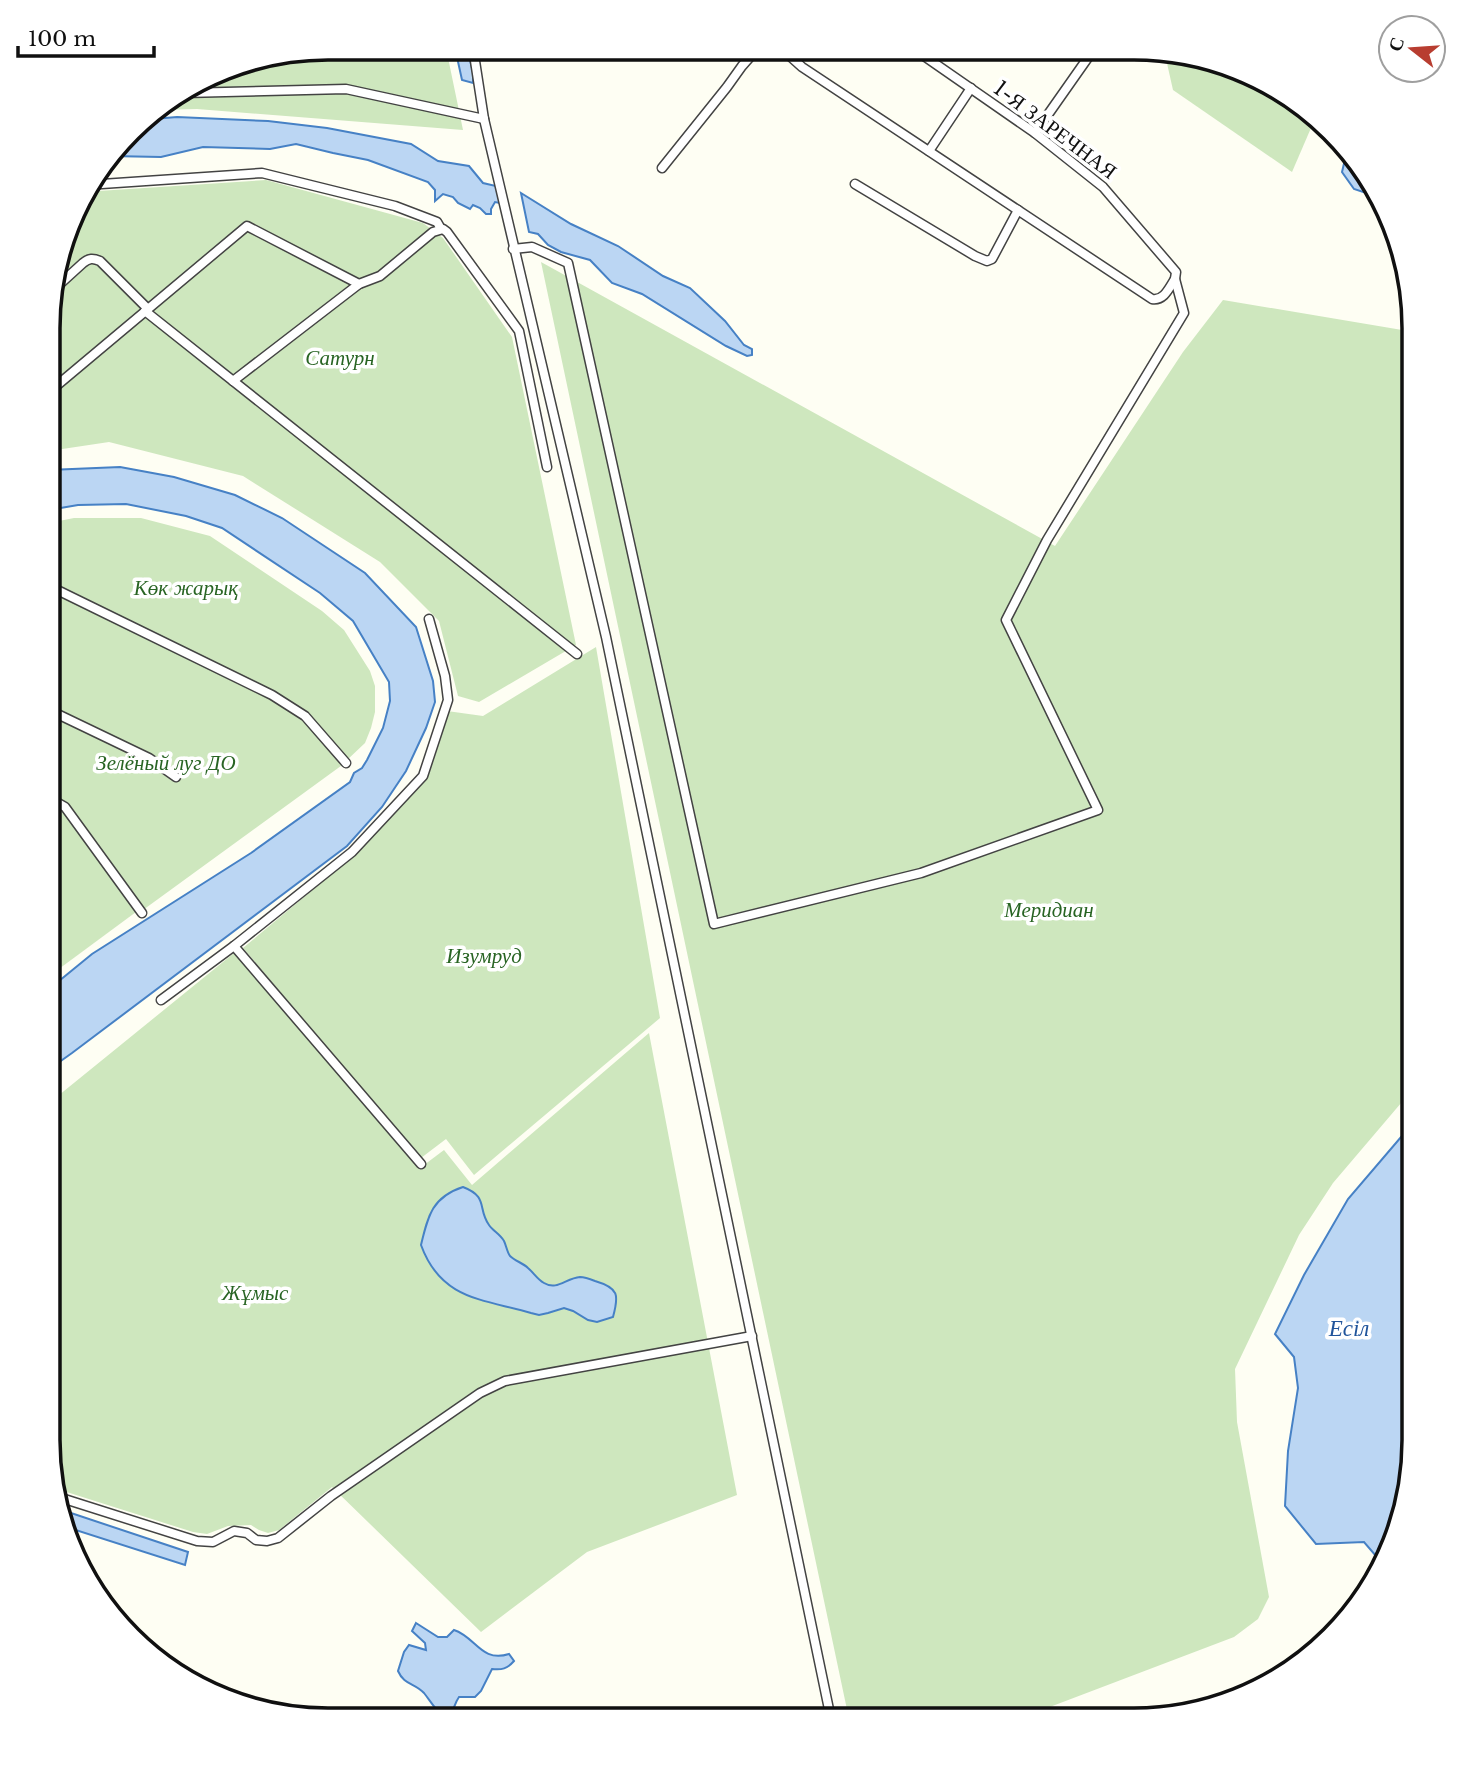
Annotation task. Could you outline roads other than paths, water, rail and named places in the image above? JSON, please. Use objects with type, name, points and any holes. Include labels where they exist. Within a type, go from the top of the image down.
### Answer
[{"type":"street","points":[[474,60],[484,119],[513,249],[606,636],[829,1708]]},
{"type":"street","points":[[662,168],[747,60]]},
{"type":"street","points":[[794,60],[1152,299],[1163,297],[1175,279]]},
{"type":"street","name":"1-Я ЗАРЕЧНАЯ","points":[[513,249],[531,247],[568,263],[714,924],[922,873],[1098,810],[1006,620],[1048,540],[1184,313],[1175,279],[1176,272],[1106,190],[1035,133],[930,60]]},
{"type":"street","points":[[1035,133],[1087,60]]},
{"type":"street","points":[[929,150],[971,88]]},
{"type":"street","points":[[198,93],[346,89],[484,119]]},
{"type":"street","points":[[102,184],[262,173],[395,205],[437,222],[519,331],[547,467]]},
{"type":"street","points":[[855,184],[987,261],[992,259],[1018,210]]},
{"type":"street","points":[[60,383],[247,226],[359,284]]},
{"type":"street","points":[[233,381],[359,284],[380,276],[433,232],[441,229]]},
{"type":"street","points":[[64,280],[88,259],[100,261],[146,310],[577,654]]},
{"type":"street","points":[[60,591],[272,695],[305,716],[346,764]]},
{"type":"street","points":[[161,1000],[352,852],[423,776],[448,699],[445,676],[429,619]]},
{"type":"street","points":[[60,715],[149,758],[176,777]]},
{"type":"street","points":[[60,804],[65,807],[142,913]]},
{"type":"street","points":[[234,946],[421,1164]]},
{"type":"street","points":[[67,1500],[197,1541],[213,1542],[234,1531],[247,1532],[256,1540],[267,1541],[278,1538],[331,1496],[480,1393],[505,1381],[752,1336]]},
{"type":"water","points":[[458,60],[470,60],[473,83],[462,80]]},
{"type":"water","points":[[161,118],[268,121],[327,128],[411,144],[438,161],[469,166],[483,183],[496,186],[500,203],[495,202],[491,214],[486,214],[480,208],[473,205],[470,209],[453,197],[443,194],[435,201],[435,190],[428,182],[368,160],[296,144],[270,149],[203,147],[161,157],[122,156]]},
{"type":"water","points":[[1344,163],[1365,193],[1354,189],[1342,172]]},
{"type":"water","points":[[521,193],[571,224],[618,246],[663,276],[690,288],[725,321],[744,345],[752,349],[752,355],[747,356],[726,346],[642,294],[612,283],[590,260],[561,252],[548,245],[538,234],[529,232]]},
{"type":"water","points":[[120,467],[174,477],[235,495],[282,518],[365,573],[416,627],[433,681],[435,702],[406,771],[382,807],[347,846],[60,1062],[60,980],[92,954],[251,853],[350,782],[354,773],[362,768],[367,760],[383,728],[390,701],[389,682],[353,621],[320,593],[222,528],[186,516],[126,504],[60,508],[60,470]]},
{"type":"water","name":"Есіл","points":[[1402,1136],[1401,1457],[1392,1509],[1375,1555],[1364,1542],[1316,1544],[1285,1506],[1288,1451],[1298,1388],[1294,1357],[1275,1334],[1304,1275],[1348,1199]]},
{"type":"water","points":[[463,1187],[479,1199],[486,1219],[505,1243],[512,1258],[549,1285],[580,1277],[609,1286],[616,1298],[613,1317],[597,1322],[564,1308],[539,1315],[480,1300],[452,1287],[440,1277],[421,1245],[429,1217],[438,1202]]},
{"type":"water","points":[[70,1513],[188,1552],[185,1565],[76,1530]]},
{"type":"water","points":[[416,1623],[438,1637],[447,1637],[454,1630],[462,1633],[485,1652],[499,1656],[509,1654],[514,1661],[504,1668],[492,1669],[475,1697],[459,1697],[454,1708],[435,1708],[421,1690],[403,1679],[398,1671],[409,1645],[426,1650],[425,1643],[412,1631]]},
{"type":"park label","name":"Сатурн","points":[[340,358]]},
{"type":"park label","name":"Көк жарық","points":[[186,588]]},
{"type":"park label","name":"Зелёный луг ДО","points":[[166,763]]},
{"type":"park label","name":"Меридиан","points":[[1049,910]]},
{"type":"park label","name":"Изумруд","points":[[484,956]]},
{"type":"park label","name":"Жұмыс","points":[[255,1293]]}]
